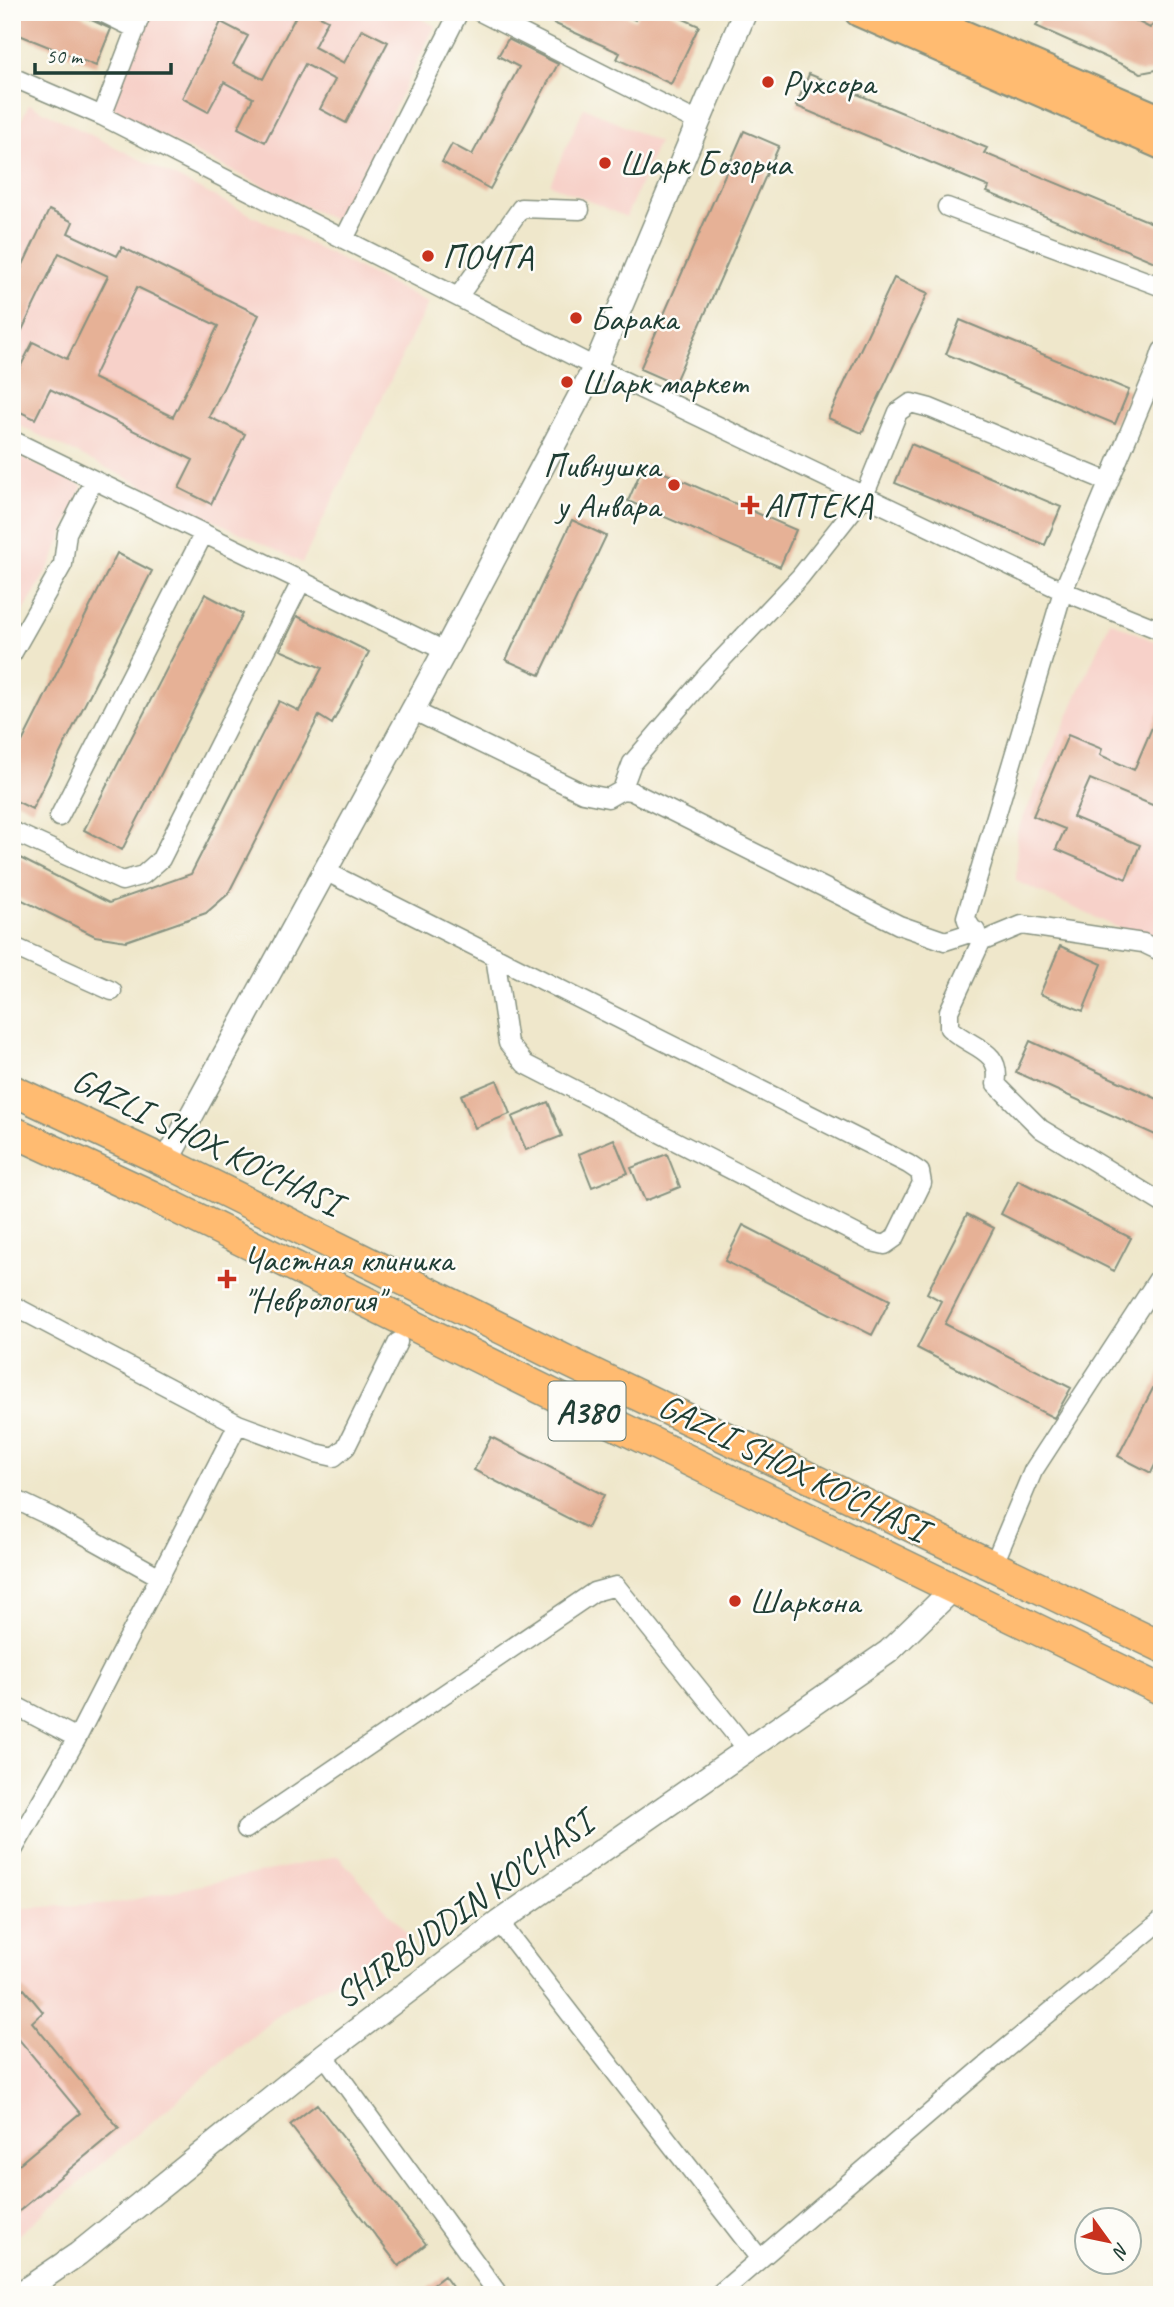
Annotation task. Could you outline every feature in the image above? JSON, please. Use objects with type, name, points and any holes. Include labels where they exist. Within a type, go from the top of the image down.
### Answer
[{"type":"highway","name":"GAZLI SHOX KO'CHASI","points":[[12,1090],[166,1162],[571,1363],[1162,1647]]},
{"type":"highway","name":"GAZLI SHOX KO'CHASI","points":[[12,1131],[150,1195],[554,1395],[1162,1690]]},
{"type":"main road","points":[[859,12],[1162,145]]},
{"type":"main road","points":[[910,12],[1162,120]]},
{"type":"street","points":[[101,12],[139,20],[102,116]]},
{"type":"street","points":[[344,239],[459,12],[445,12]]},
{"type":"street","points":[[480,12],[698,122]]},
{"type":"street","points":[[166,1162],[445,651],[595,367],[745,12]]},
{"type":"street","points":[[12,77],[102,116],[595,367],[1063,591],[1162,631]]},
{"type":"street","points":[[947,207],[1162,287]]},
{"type":"street","points":[[458,297],[521,208],[580,210]]},
{"type":"street","points":[[978,937],[966,917],[1063,591],[1162,351]]},
{"type":"street","points":[[622,790],[632,763],[708,674],[800,577],[864,496],[898,412],[911,403],[930,408],[1109,482]]},
{"type":"street","points":[[12,440],[445,651]]},
{"type":"street","points":[[12,654],[63,564],[67,533],[94,480]]},
{"type":"street","points":[[59,817],[204,533]]},
{"type":"street","points":[[12,831],[122,881],[143,875],[161,859],[302,580]]},
{"type":"street","points":[[412,710],[583,793],[608,798],[622,790],[631,791],[899,925],[945,941],[978,937],[1022,925],[1143,943],[1162,952]]},
{"type":"street","points":[[325,871],[495,956],[920,1172],[922,1183],[895,1238],[885,1245],[872,1242],[525,1064],[508,1043],[495,956]]},
{"type":"street","points":[[978,937],[950,1011],[949,1028],[960,1038],[992,1056],[998,1072],[996,1084],[1041,1129],[1162,1203]]},
{"type":"street","points":[[12,946],[111,991]]},
{"type":"street","points":[[993,1566],[1033,1471],[1162,1273]]},
{"type":"street","points":[[12,1306],[238,1424],[316,1454],[334,1457],[346,1447],[398,1342]]},
{"type":"street","points":[[12,1852],[77,1738],[238,1424]]},
{"type":"street","points":[[12,1498],[54,1518],[160,1577]]},
{"type":"street","points":[[246,1829],[594,1592],[616,1586],[747,1749]]},
{"type":"street","name":"SHIRBUDDIN KO'CHASI","points":[[18,2295],[78,2254],[324,2055],[499,1922],[888,1652],[954,1588]]},
{"type":"street","points":[[12,1704],[77,1738]]},
{"type":"street","points":[[718,2295],[992,2060],[1162,1920]]},
{"type":"street","points":[[499,1922],[760,2259]]},
{"type":"street","points":[[324,2055],[499,2295]]},
{"type":"shaded area","points":[[147,12],[409,12],[435,26],[338,222],[123,118],[111,105]]},
{"type":"shaded area","points":[[29,104],[428,303],[302,563],[12,422],[12,140]]},
{"type":"shaded area","name":"Шарк Бозорча","points":[[584,107],[658,142],[626,217],[550,184]]},
{"type":"shaded area","points":[[12,453],[82,486],[54,558],[17,624],[12,621]]},
{"type":"shaded area","points":[[1110,621],[1162,645],[1162,948],[1016,881],[1017,832]]},
{"type":"shaded area","points":[[338,1856],[410,1937],[284,2010],[12,2240],[12,1914],[24,1908],[117,1903]]},
{"type":"building","points":[[12,12],[74,12],[111,29],[96,66],[12,32]]},
{"type":"building","points":[[298,12],[312,12],[328,20],[314,47],[344,63],[362,29],[388,42],[346,123],[320,109],[335,80],[305,64],[265,142],[238,128],[253,98],[224,82],[208,112],[182,98],[221,22],[248,36],[233,64],[263,79]]},
{"type":"building","points":[[529,12],[618,12],[635,20],[638,12],[668,12],[699,26],[671,84],[617,59],[620,53]]},
{"type":"building","points":[[1043,12],[1119,12],[1150,28],[1162,15],[1162,69],[1141,73],[1036,26]]},
{"type":"building","points":[[508,39],[558,64],[490,189],[442,162],[452,144],[472,155],[519,67],[498,56]]},
{"type":"building","points":[[809,74],[987,148],[984,153],[1162,227],[1162,265],[987,192],[989,187],[796,106]]},
{"type":"building","points":[[744,131],[779,146],[674,384],[640,369]]},
{"type":"building","points":[[49,210],[73,222],[68,233],[117,256],[122,247],[259,315],[209,417],[245,434],[211,504],[179,488],[193,460],[50,389],[35,419],[12,408],[12,383],[33,342],[67,359],[108,276],[59,253],[12,351],[12,288]],"holes":[[[137,287],[218,326],[173,417],[93,378]]]},
{"type":"building","points":[[894,278],[928,293],[862,433],[828,418]]},
{"type":"building","points":[[960,320],[1129,390],[1115,424],[946,354]]},
{"type":"building","points":[[911,444],[1061,507],[1045,545],[895,483]]},
{"type":"building","points":[[644,464],[796,530],[780,567],[628,501]]},
{"type":"building","points":[[572,520],[606,536],[540,675],[506,660]]},
{"type":"building","points":[[117,553],[152,571],[32,809],[12,799],[12,762]]},
{"type":"building","points":[[205,594],[243,614],[122,850],[84,830]]},
{"type":"building","points":[[297,616],[369,652],[332,724],[319,716],[228,894],[206,913],[126,941],[95,936],[12,895],[12,854],[109,903],[191,874],[279,701],[299,711],[322,668],[280,650]]},
{"type":"building","points":[[1162,704],[1162,809],[1090,779],[1073,817],[1140,845],[1126,879],[1056,849],[1065,829],[1033,816],[1068,735],[1102,749],[1100,755],[1134,770]]},
{"type":"building","points":[[1060,946],[1102,964],[1083,1011],[1040,994]]},
{"type":"building","points":[[1030,1041],[1162,1101],[1162,1138],[1016,1072]]},
{"type":"building","points":[[497,1080],[510,1114],[475,1128],[461,1095]]},
{"type":"building","points":[[548,1102],[562,1136],[526,1150],[512,1117]]},
{"type":"building","points":[[614,1139],[628,1173],[592,1187],[579,1154]]},
{"type":"building","points":[[667,1154],[680,1187],[645,1201],[631,1168]]},
{"type":"building","points":[[1018,1180],[1131,1238],[1114,1271],[1001,1214]]},
{"type":"building","points":[[967,1214],[994,1228],[945,1324],[1071,1388],[1054,1418],[917,1348],[941,1301],[927,1293]]},
{"type":"building","points":[[743,1225],[890,1300],[872,1335],[725,1261]]},
{"type":"building","points":[[1162,1371],[1162,1451],[1151,1473],[1118,1456]]},
{"type":"building","points":[[491,1437],[604,1495],[587,1528],[474,1470]]},
{"type":"building","points":[[24,1989],[43,2012],[32,2022],[119,2128],[12,2217],[12,2170],[80,2113],[12,2031],[12,1998]]},
{"type":"building","points":[[317,2104],[426,2244],[399,2266],[290,2125]]},
{"type":"building","points":[[444,2276],[458,2295],[419,2295]]},
{"type":"place","name":"Рухсора","points":[[768,82]]},
{"type":"place","name":"Шарк Бозорча","points":[[605,163]]},
{"type":"place","name":"ПОЧТА","points":[[428,256]]},
{"type":"place","name":"Барака","points":[[576,318]]},
{"type":"place","name":"Шарк маркет","points":[[567,382]]},
{"type":"place","name":"Пивнушка у Анвара","points":[[674,485]]},
{"type":"place","name":"АПТЕКА","points":[[750,505]]},
{"type":"place","name":"Частная клиника \"Неврология\"","points":[[227,1279]]},
{"type":"place","name":"Шаркона","points":[[735,1601]]}]
